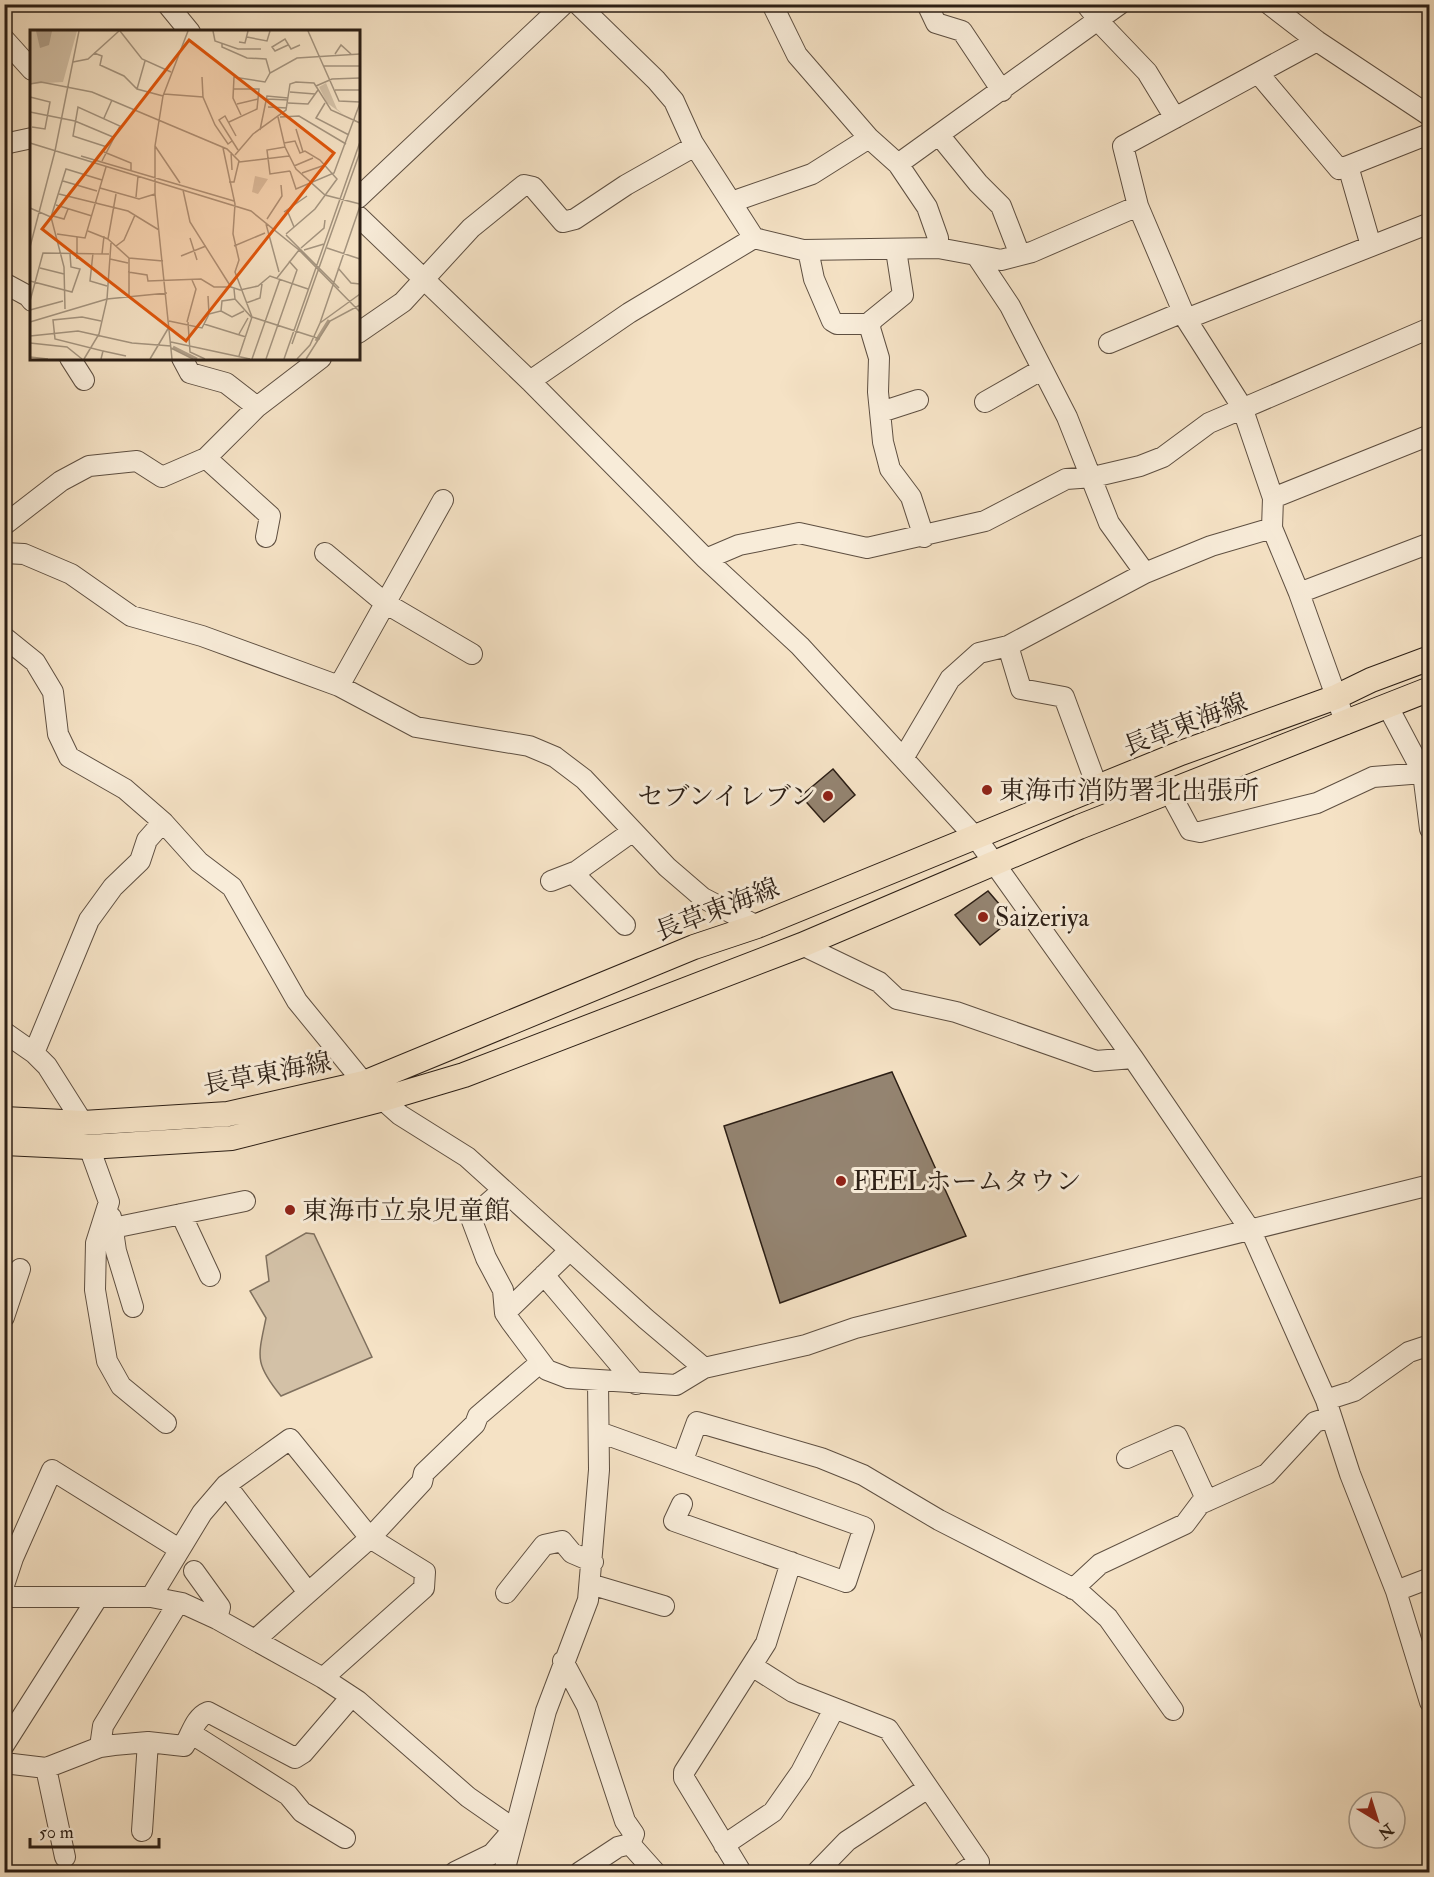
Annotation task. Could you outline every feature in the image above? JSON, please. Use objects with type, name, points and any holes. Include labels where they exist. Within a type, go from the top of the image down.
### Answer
[{"type":"main road","name":"長草東海線","points":[[4,1119],[82,1123],[228,1114],[364,1083],[694,947],[757,926],[829,895],[1098,789],[1181,753],[1336,697],[1371,680],[1430,658]]},
{"type":"main road","name":"長草東海線","points":[[4,1143],[89,1147],[232,1138],[380,1100],[464,1075],[802,945],[1169,791],[1346,724],[1430,689]]},
{"type":"street","points":[[167,4],[183,19]]},
{"type":"street","points":[[360,196],[564,4]]},
{"type":"street","points":[[578,4],[668,94],[695,146],[754,238]]},
{"type":"street","points":[[772,4],[797,55],[869,138],[898,164],[927,207],[938,238],[938,248]]},
{"type":"street","points":[[927,4],[936,23],[962,31],[1002,91]]},
{"type":"street","points":[[1086,4],[1147,72],[1175,118]]},
{"type":"street","points":[[898,164],[1120,4]]},
{"type":"street","points":[[1269,4],[1317,41],[1430,116]]},
{"type":"street","points":[[4,39],[30,68]]},
{"type":"street","points":[[1317,41],[1123,147],[1138,206],[1184,315],[1242,407],[1273,498],[1272,528],[1299,593],[1346,724]]},
{"type":"street","points":[[1258,73],[1339,169],[1429,134]]},
{"type":"street","points":[[939,135],[978,183],[1001,206],[1020,255]]},
{"type":"street","points":[[4,144],[30,138]]},
{"type":"street","points":[[732,204],[812,174],[869,138]]},
{"type":"street","points":[[360,332],[403,302],[471,228],[524,185],[533,187],[563,222],[575,219],[626,185],[695,146]]},
{"type":"street","points":[[1348,166],[1371,246]]},
{"type":"street","points":[[530,381],[629,313],[754,238],[808,250],[938,248],[1001,260],[1032,252],[1138,206]]},
{"type":"street","points":[[360,218],[530,381],[706,559],[800,646],[976,838],[1133,1058],[1251,1231],[1328,1409],[1350,1474],[1396,1591],[1430,1702]]},
{"type":"street","points":[[1108,343],[1430,223]]},
{"type":"street","points":[[808,250],[814,279],[832,321],[837,324],[871,324]]},
{"type":"street","points":[[896,250],[903,295],[871,321],[871,324],[879,358],[881,412],[890,469],[911,497],[924,537]]},
{"type":"street","points":[[976,255],[1010,306],[1067,417],[1093,477],[1108,524],[1144,573]]},
{"type":"street","points":[[4,283],[30,298]]},
{"type":"street","points":[[706,559],[739,545],[799,533],[867,548],[924,537],[985,521],[1066,479],[1093,477],[1140,466],[1162,457],[1209,423],[1242,407],[1430,328]]},
{"type":"street","points":[[71,360],[84,380]]},
{"type":"street","points":[[183,360],[190,373],[226,382],[257,407]]},
{"type":"street","points":[[4,525],[61,481],[89,466],[137,460],[162,477],[206,458],[257,407],[318,360]]},
{"type":"street","points":[[985,402],[1041,370]]},
{"type":"street","points":[[881,412],[918,400]]},
{"type":"street","points":[[1273,498],[1430,435]]},
{"type":"street","points":[[206,458],[270,516],[266,537]]},
{"type":"street","points":[[339,686],[443,500]]},
{"type":"street","points":[[904,757],[950,679],[979,653],[1008,646],[1144,573],[1211,546],[1272,528]]},
{"type":"street","points":[[1299,593],[1430,543]]},
{"type":"street","points":[[4,553],[24,554],[71,574],[131,616],[202,636],[339,686],[416,727],[529,746],[555,756],[584,779],[667,867],[702,898],[757,926]]},
{"type":"street","points":[[325,553],[385,603],[472,654]]},
{"type":"street","points":[[4,637],[35,662],[53,692],[58,734],[69,757],[125,789],[163,822],[199,862],[232,887],[297,1001],[380,1100],[467,1157],[646,1319],[704,1368]]},
{"type":"street","points":[[1008,646],[1021,689],[1064,697],[1098,789]]},
{"type":"street","points":[[1388,707],[1423,773],[1429,821]]},
{"type":"street","points":[[1169,791],[1190,830],[1200,832],[1317,802],[1373,777],[1423,773]]},
{"type":"street","points":[[34,1053],[89,920],[113,887],[140,861],[147,840],[163,822]]},
{"type":"street","points":[[550,881],[577,871],[633,831]]},
{"type":"street","points":[[577,871],[579,878],[626,925]]},
{"type":"street","points":[[802,945],[879,982],[897,999],[956,1012],[1096,1061],[1133,1058]]},
{"type":"street","points":[[4,1032],[34,1053],[47,1066],[82,1123]]},
{"type":"street","points":[[89,1147],[109,1202],[116,1251],[133,1306]]},
{"type":"street","points":[[503,1190],[471,1218],[486,1258],[502,1290],[506,1312],[547,1370],[568,1378],[598,1382],[676,1385],[704,1368],[806,1345],[855,1328],[1204,1239],[1251,1231],[1430,1185]]},
{"type":"street","points":[[113,1228],[245,1201]]},
{"type":"street","points":[[109,1202],[96,1243],[95,1290],[107,1361],[122,1386],[166,1423]]},
{"type":"street","points":[[181,1214],[210,1276]]},
{"type":"street","points":[[506,1312],[570,1250]]},
{"type":"street","points":[[4,1317],[8,1293],[20,1269]]},
{"type":"street","points":[[544,1275],[636,1384]]},
{"type":"street","points":[[1073,1589],[1100,1564],[1185,1524],[1200,1504],[1267,1474],[1328,1409],[1409,1352],[1430,1345]]},
{"type":"street","points":[[256,1639],[307,1591],[370,1539],[422,1482],[424,1473],[475,1424],[477,1416],[541,1362]]},
{"type":"street","points":[[504,1872],[546,1711],[588,1600],[599,1470],[598,1382]]},
{"type":"street","points":[[683,1460],[697,1422],[821,1458],[863,1475],[939,1520],[1073,1589],[1108,1618],[1173,1710]]},
{"type":"street","points":[[599,1432],[683,1460],[864,1527],[846,1581],[674,1521],[682,1504]]},
{"type":"street","points":[[1127,1458],[1177,1436],[1207,1502]]},
{"type":"street","points":[[151,1597],[202,1513],[226,1485],[290,1439],[370,1539],[425,1572],[424,1588],[323,1678]]},
{"type":"street","points":[[4,1585],[13,1558],[52,1470],[179,1549]]},
{"type":"street","points":[[226,1485],[307,1591]]},
{"type":"street","points":[[506,1593],[544,1545],[562,1541],[572,1553],[593,1562]]},
{"type":"street","points":[[741,1872],[684,1778],[684,1772],[766,1643],[791,1562]]},
{"type":"street","points":[[194,1571],[220,1607],[217,1618]]},
{"type":"street","points":[[1396,1591],[1430,1578]]},
{"type":"street","points":[[590,1584],[664,1606]]},
{"type":"street","points":[[4,1597],[151,1597],[178,1602],[217,1618],[323,1678],[351,1697],[468,1797],[514,1829]]},
{"type":"street","points":[[4,1745],[98,1597]]},
{"type":"street","points":[[100,1748],[103,1726],[178,1602]]},
{"type":"street","points":[[563,1661],[587,1706],[625,1821],[634,1834],[630,1844]]},
{"type":"street","points":[[752,1666],[793,1692],[888,1729],[979,1862],[963,1872]]},
{"type":"street","points":[[4,1762],[46,1768],[100,1748],[148,1742],[184,1746],[202,1714],[208,1712],[286,1756],[295,1758],[303,1753],[351,1697]]},
{"type":"street","points":[[724,1845],[773,1812],[801,1772],[834,1709]]},
{"type":"street","points":[[192,1734],[288,1795],[302,1812],[345,1838]]},
{"type":"street","points":[[142,1831],[148,1742]]},
{"type":"street","points":[[46,1768],[65,1857]]},
{"type":"street","points":[[817,1872],[847,1841],[928,1788]]},
{"type":"street","points":[[455,1872],[492,1854],[514,1829]]},
{"type":"street","points":[[580,1872],[618,1847],[630,1844]]},
{"type":"street","points":[[630,1844],[655,1872]]},
{"type":"shaded area","points":[[306,1233],[314,1234],[372,1357],[281,1396],[262,1367],[260,1351],[266,1318],[250,1291],[269,1281],[266,1256]]},
{"type":"building","name":"セブンイレブン","points":[[833,769],[855,795],[824,822],[801,796]]},
{"type":"building","name":"Saizeriya","points":[[988,891],[1012,919],[980,945],[955,915]]},
{"type":"building","name":"FEELホームタウン","points":[[892,1072],[966,1236],[780,1303],[724,1126]]},
{"type":"place","name":"東海市消防署北出張所","points":[[987,790]]},
{"type":"place","name":"セブンイレブン","points":[[828,796]]},
{"type":"place","name":"Saizeriya","points":[[983,917]]},
{"type":"place","name":"FEELホームタウン","points":[[841,1181]]},
{"type":"place","name":"東海市立泉児童館","points":[[290,1210]]}]
